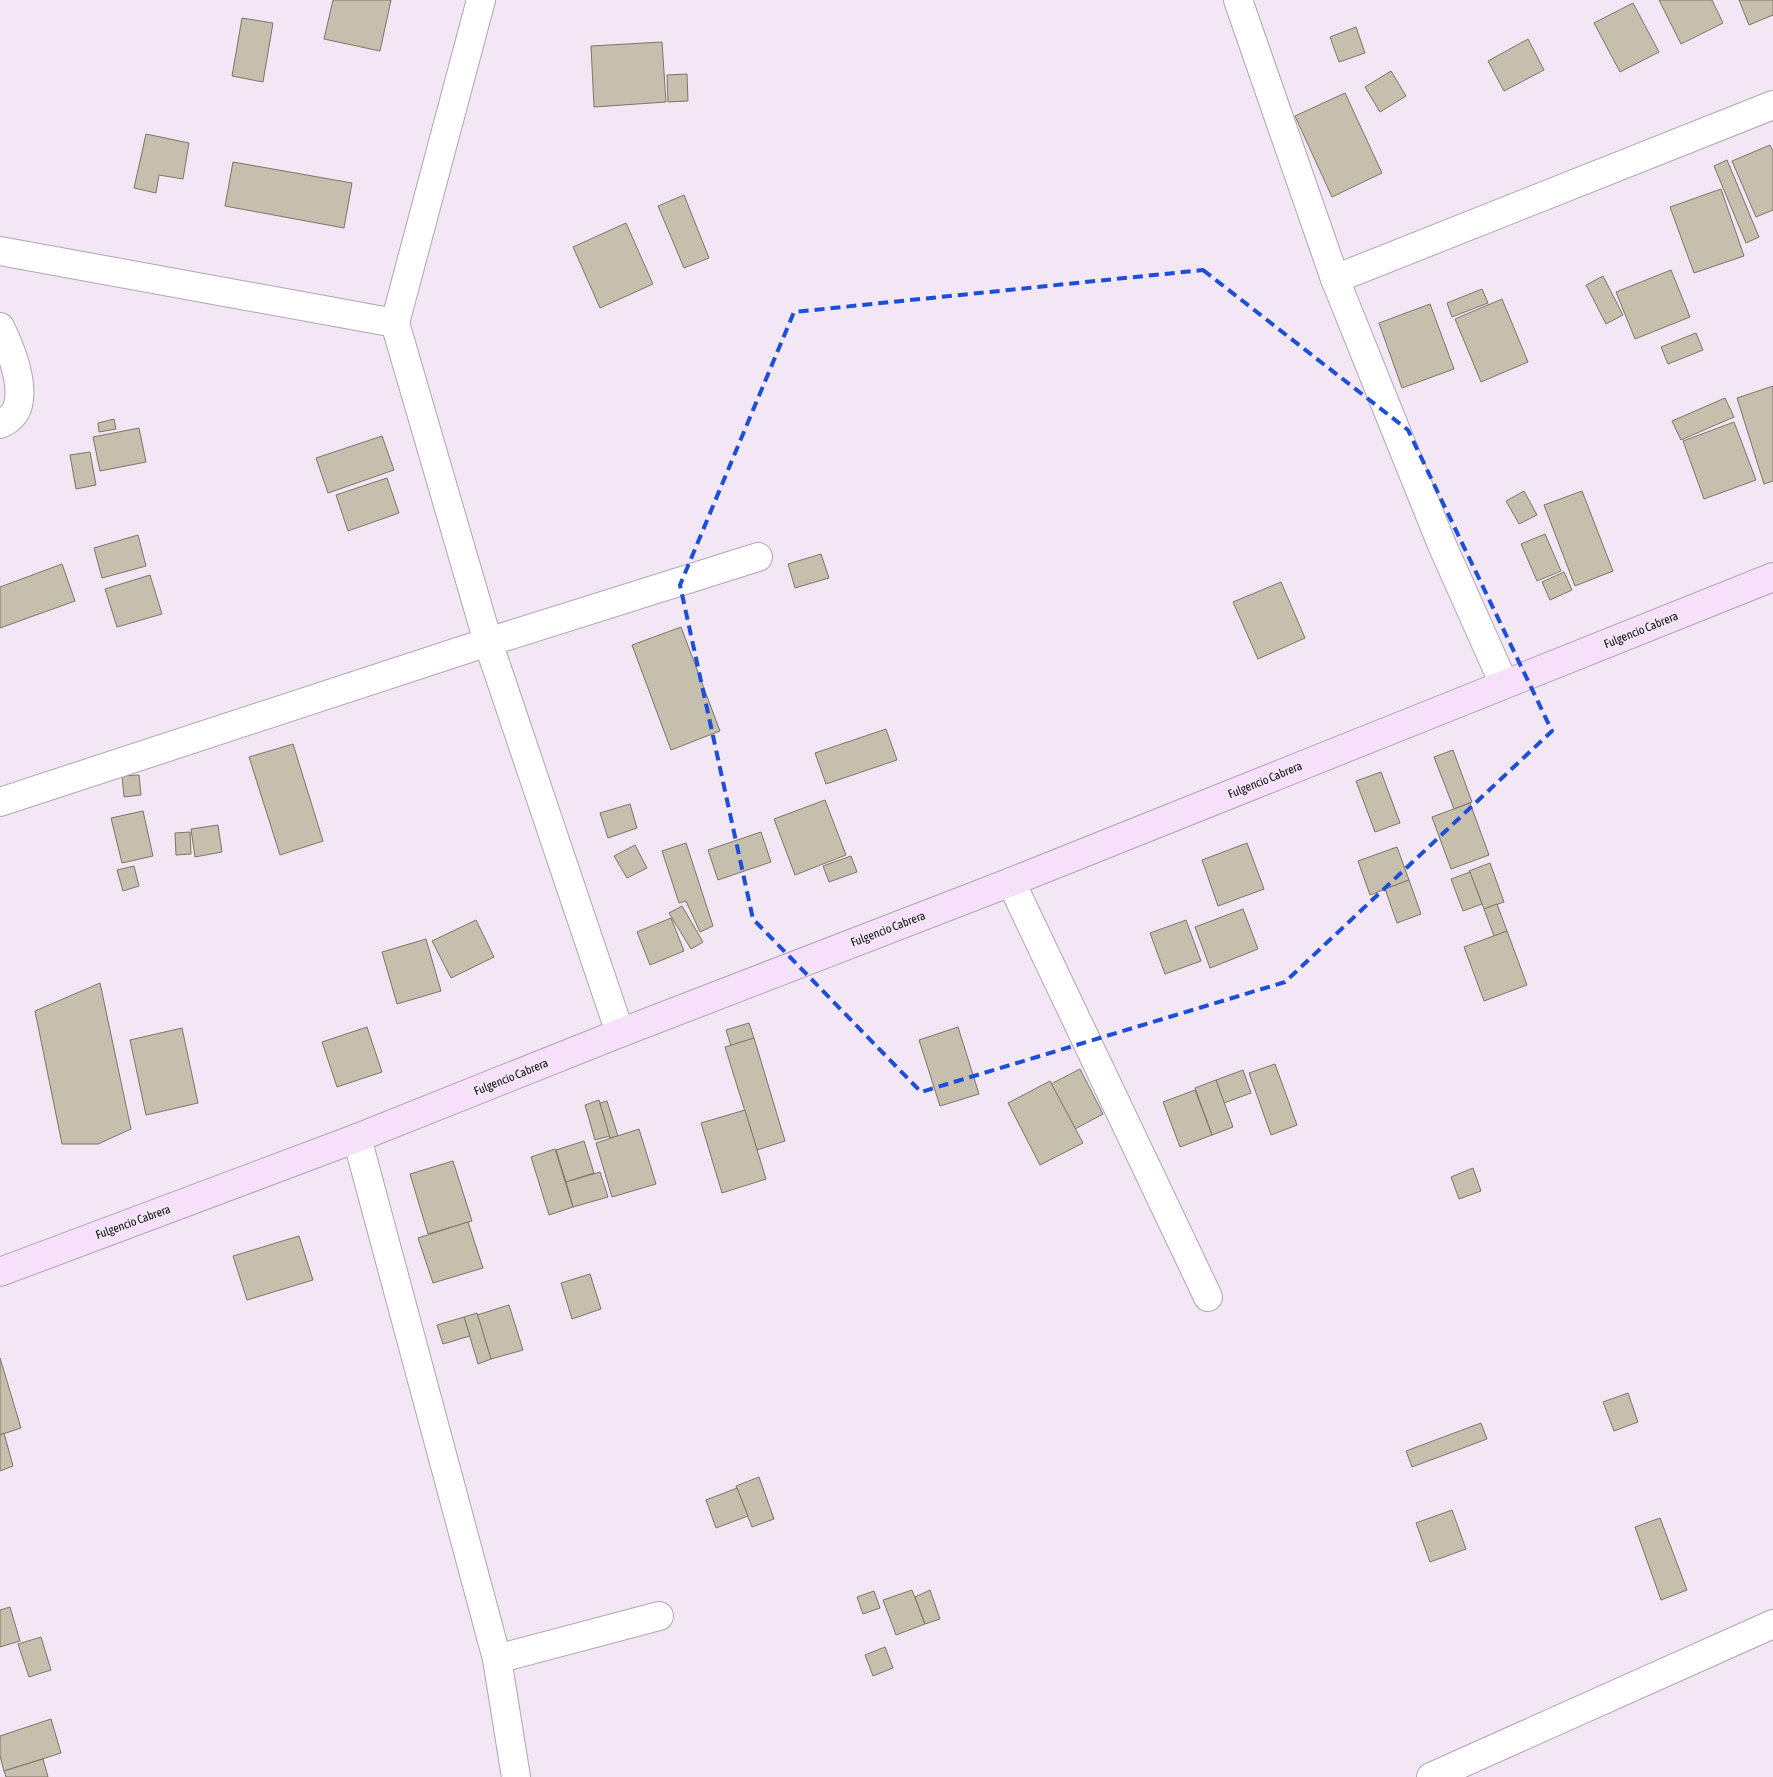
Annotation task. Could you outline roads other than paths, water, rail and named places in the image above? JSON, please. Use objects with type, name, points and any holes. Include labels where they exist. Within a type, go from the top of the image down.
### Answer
[{"type":"main road","name":"Fulgencio Cabrera","points":[[0,1272],[357,1138],[1011,882],[1773,577]]},
{"type":"street","points":[[481,0],[395,323],[488,642],[620,1034]]},
{"type":"street","points":[[1238,0],[1335,279],[1442,545],[1504,684]]},
{"type":"street","points":[[1335,279],[1773,105]]},
{"type":"street","points":[[0,251],[395,323]]},
{"type":"street","points":[[0,327],[14,361],[19,388],[18,406],[12,416],[0,424]]},
{"type":"street","points":[[0,802],[488,642],[758,558]]},
{"type":"street","points":[[1011,882],[1208,1297]]},
{"type":"street","points":[[357,1138],[496,1659],[516,1777]]},
{"type":"street","points":[[496,1659],[659,1616]]},
{"type":"street","points":[[1431,1777],[1773,1624]]}]
